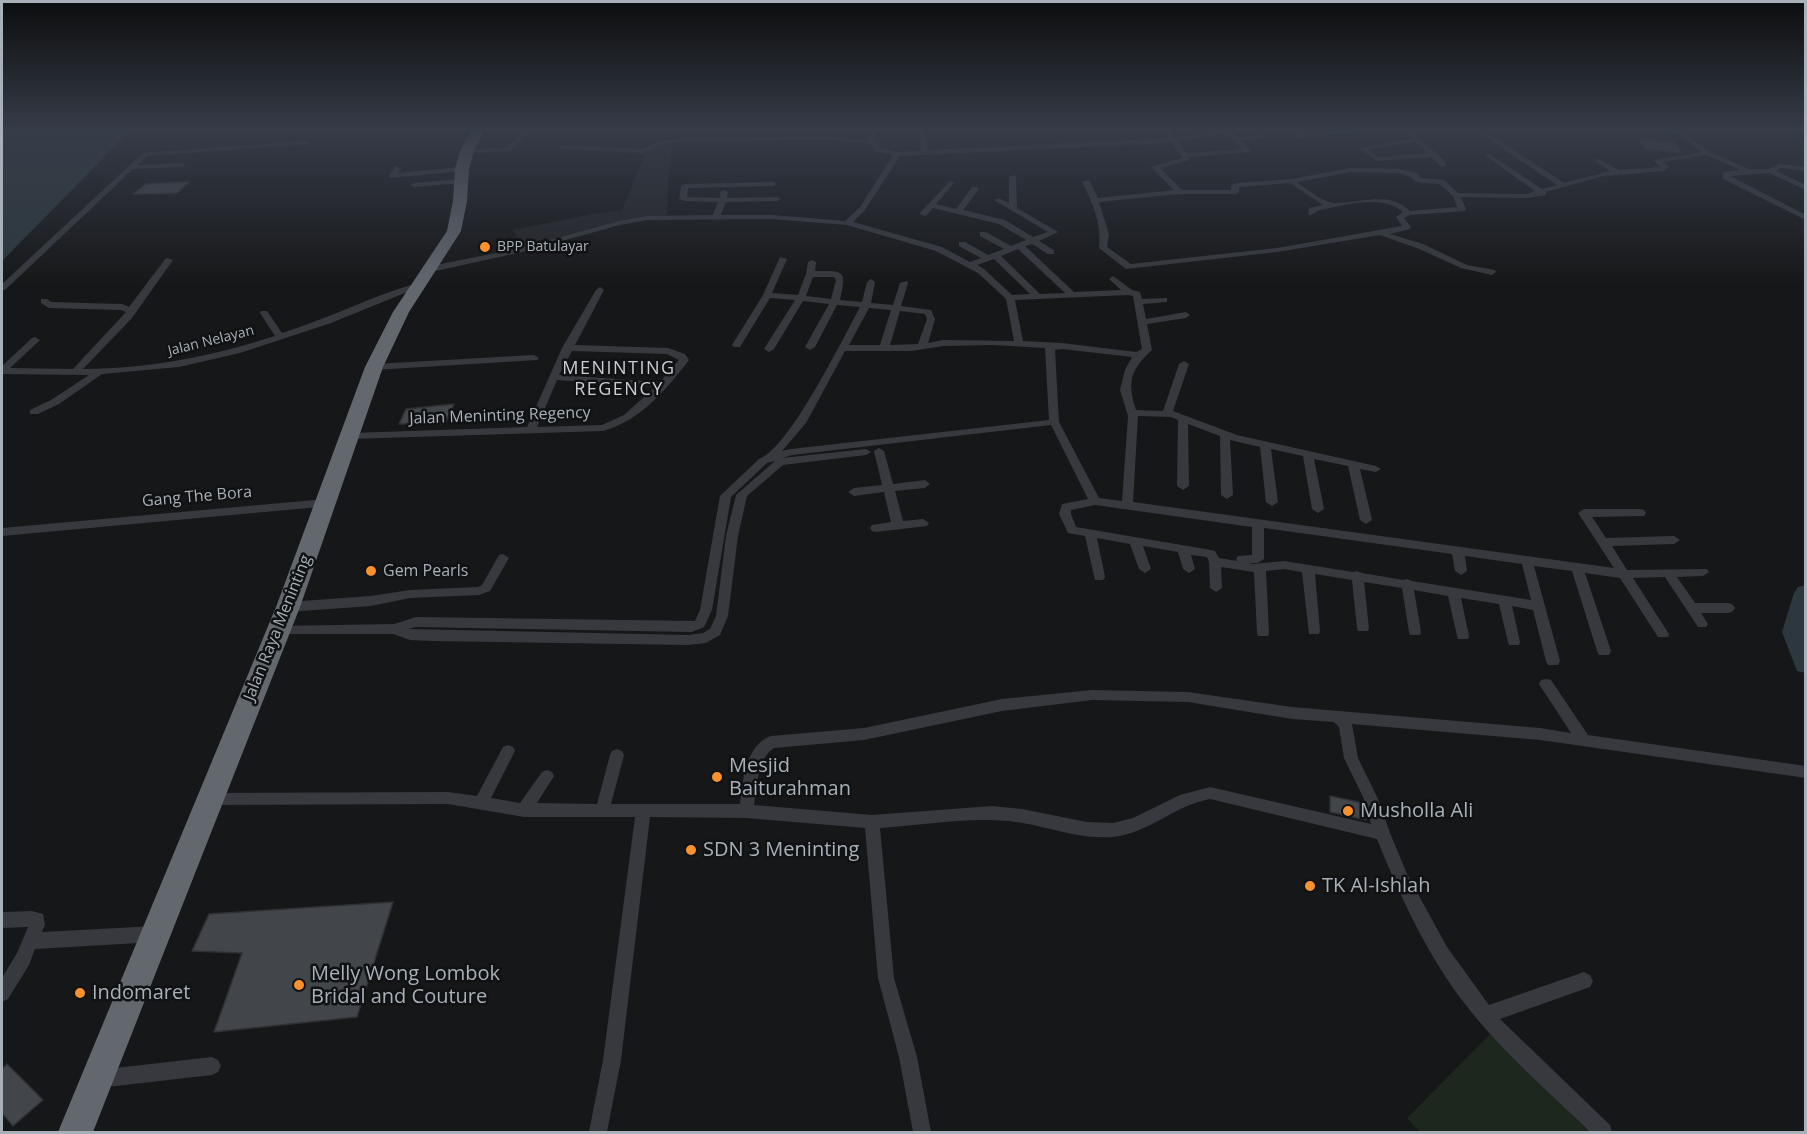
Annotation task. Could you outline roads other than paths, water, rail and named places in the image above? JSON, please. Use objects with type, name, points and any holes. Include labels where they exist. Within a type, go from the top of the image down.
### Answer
[{"type":"highway","name":"Jalan Raya Meninting","points":[[75,1132],[288,607],[374,367],[389,333],[454,231],[462,182]]},
{"type":"street","points":[[2,288],[117,182]]},
{"type":"street","points":[[414,185],[422,182]]},
{"type":"street","points":[[847,223],[865,208],[880,182]]},
{"type":"street","points":[[1013,182],[1013,208]]},
{"type":"street","points":[[1086,182],[1095,200],[1106,237],[1103,248],[1127,267],[1146,267],[1277,250],[1407,227],[1400,217],[1408,213],[1461,210],[1456,195],[1439,182]]},
{"type":"street","points":[[1170,182],[1180,192]]},
{"type":"street","points":[[1095,200],[1180,192],[1235,192],[1234,187],[1238,185],[1280,182]]},
{"type":"street","points":[[1293,182],[1295,186],[1316,195],[1329,206]]},
{"type":"street","points":[[1527,182],[1543,193]]},
{"type":"street","points":[[1557,182],[1562,185]]},
{"type":"street","points":[[1456,195],[1526,196],[1543,193],[1575,182]]},
{"type":"street","points":[[1736,182],[1806,218]]},
{"type":"street","points":[[922,214],[950,183]]},
{"type":"street","points":[[773,184],[688,184],[682,197],[723,200],[777,199]]},
{"type":"street","points":[[717,216],[723,200],[724,184]]},
{"type":"street","points":[[958,212],[975,189]]},
{"type":"street","points":[[970,265],[1054,231],[999,199],[987,219]]},
{"type":"street","points":[[1311,213],[1312,210],[1329,206],[1389,201],[1401,206],[1408,213]]},
{"type":"street","points":[[931,205],[1002,222],[1051,252]]},
{"type":"street","name":"Jalan Nelayan","points":[[2,371],[99,373],[202,360],[327,321],[424,278],[630,221],[717,216],[780,217],[847,223],[922,243],[970,265],[989,277],[1011,298]]},
{"type":"street","points":[[1379,232],[1421,246],[1437,256],[1473,270],[1492,272]]},
{"type":"street","points":[[983,234],[1010,249]]},
{"type":"street","points":[[962,244],[991,256],[1038,297]]},
{"type":"street","points":[[1019,245],[1072,295]]},
{"type":"street","points":[[737,345],[767,295],[783,259]]},
{"type":"street","points":[[74,373],[129,316],[131,310],[169,260]]},
{"type":"street","points":[[770,349],[801,298],[812,262]]},
{"type":"street","points":[[810,273],[837,274],[840,280],[835,301],[810,347]]},
{"type":"street","points":[[1113,279],[1129,292]]},
{"type":"street","points":[[772,457],[801,423],[844,348],[866,305],[872,282]]},
{"type":"street","points":[[884,348],[904,283]]},
{"type":"street","points":[[1083,285],[1095,293]]},
{"type":"street","points":[[531,429],[567,348],[600,290]]},
{"type":"street","points":[[1019,344],[1011,298],[1095,293],[1129,292],[1137,294],[1147,350],[1138,355],[1130,370],[1125,390],[1133,413],[1133,444],[1127,503]]},
{"type":"street","points":[[767,295],[928,312],[931,319],[922,346]]},
{"type":"street","points":[[1139,302],[1164,300]]},
{"type":"street","points":[[44,301],[49,305],[122,306],[131,310]]},
{"type":"street","points":[[264,312],[279,337]]},
{"type":"street","points":[[1142,322],[1186,315]]},
{"type":"street","points":[[2,371],[34,340]]},
{"type":"street","points":[[844,348],[922,346],[953,342],[1053,346],[1138,355]]},
{"type":"street","points":[[1053,346],[1049,351],[1056,426],[1095,501]]},
{"type":"street","name":"Jalan Meninting Regency","points":[[351,436],[603,428],[617,424],[645,406],[684,360],[682,356],[668,351],[567,348]]},
{"type":"street","points":[[374,367],[534,358]]},
{"type":"street","points":[[1167,413],[1184,364]]},
{"type":"street","points":[[34,412],[55,402],[99,373]]},
{"type":"street","points":[[553,377],[662,385]]},
{"type":"street","points":[[1133,413],[1167,413],[1225,434],[1266,445],[1376,469]]},
{"type":"street","points":[[1183,418],[1183,486]]},
{"type":"street","points":[[278,631],[394,629],[420,636],[692,627],[700,624],[706,610],[726,496],[763,460],[772,457],[1056,426]]},
{"type":"street","points":[[1225,434],[1227,495]]},
{"type":"street","points":[[394,629],[416,622],[688,640],[706,638],[715,632],[722,616],[732,536],[742,495],[773,466],[836,451],[879,451],[964,437]]},
{"type":"street","points":[[1266,445],[1272,502]]},
{"type":"street","points":[[879,451],[898,526]]},
{"type":"street","points":[[1308,454],[1318,509]]},
{"type":"street","points":[[1353,464],[1366,520]]},
{"type":"street","points":[[854,492],[925,484]]},
{"type":"street","points":[[1539,606],[1407,583],[1277,564],[1260,568],[1219,559],[1211,554],[1090,534],[1072,530],[1065,511],[1070,506],[1095,501],[1127,503],[1624,574],[1703,572]]},
{"type":"street","name":"Gang The Bora","points":[[2,532],[70,524],[326,503]]},
{"type":"street","points":[[1640,513],[1584,513],[1664,633]]},
{"type":"street","points":[[876,528],[922,523]]},
{"type":"street","points":[[1219,559],[1258,559],[1258,523]]},
{"type":"street","points":[[1090,534],[1099,577]]},
{"type":"street","points":[[719,536],[732,536]]},
{"type":"street","points":[[1603,542],[1674,540]]},
{"type":"street","points":[[1135,541],[1145,569]]},
{"type":"street","points":[[1182,549],[1189,569]]},
{"type":"street","points":[[1458,552],[1461,571]]},
{"type":"street","points":[[288,607],[371,601],[410,594],[479,591],[486,588],[503,558]]},
{"type":"street","points":[[1216,588],[1219,559]]},
{"type":"street","points":[[1527,561],[1553,661]]},
{"type":"street","points":[[1260,568],[1263,633]]},
{"type":"street","points":[[1577,568],[1604,651]]},
{"type":"street","points":[[1308,569],[1314,631]]},
{"type":"street","points":[[1668,573],[1702,624]]},
{"type":"street","points":[[1357,575],[1364,628]]},
{"type":"street","points":[[1407,583],[1415,632]]},
{"type":"street","points":[[1454,591],[1463,636]]},
{"type":"street","points":[[1504,599],[1514,642]]},
{"type":"street","points":[[1693,608],[1729,608]]},
{"type":"street","points":[[420,636],[427,623]]},
{"type":"street","points":[[1546,684],[1584,741]]},
{"type":"street","points":[[746,811],[758,754],[763,745],[777,740],[864,734],[1002,705],[1092,695],[1188,697],[1292,713],[1513,731],[1806,772]]},
{"type":"street","points":[[1338,717],[1346,725],[1352,759],[1371,799],[1397,873],[1463,984],[1485,1015],[1603,1132]]},
{"type":"street","points":[[481,804],[508,751]]},
{"type":"street","points":[[602,811],[617,755]]},
{"type":"street","points":[[524,810],[546,776]]},
{"type":"street","points":[[209,799],[448,798],[524,810],[746,811],[872,822],[1006,814],[1109,831],[1130,827],[1196,796],[1210,793],[1382,833]]},
{"type":"street","points":[[598,1132],[612,1060],[643,812]]},
{"type":"street","points":[[872,822],[886,978],[908,1057],[922,1132]]},
{"type":"street","points":[[2,920],[37,920],[32,941],[2,995]]},
{"type":"street","points":[[32,941],[157,934]]},
{"type":"street","points":[[1485,1015],[1584,981]]},
{"type":"street","points":[[97,1079],[212,1066]]},
{"type":"waterway","points":[[1806,593],[1794,632],[1806,664]]},
{"type":"place","name":"BPP Batulayar","points":[[485,247]]},
{"type":"place","name":"Gem Pearls","points":[[371,571]]},
{"type":"place","name":"Mesjid Baiturahman","points":[[717,777]]},
{"type":"place","name":"Musholla Ali","points":[[1348,811]]},
{"type":"place","name":"SDN 3 Meninting","points":[[691,850]]},
{"type":"place","name":"TK Al-Ishlah","points":[[1310,886]]},
{"type":"place","name":"Melly Wong Lombok Bridal and Couture","points":[[299,985]]},
{"type":"place","name":"Indomaret","points":[[80,993]]},
{"type":"district","name":"MENINTING REGENCY","points":[[619,379]]}]
